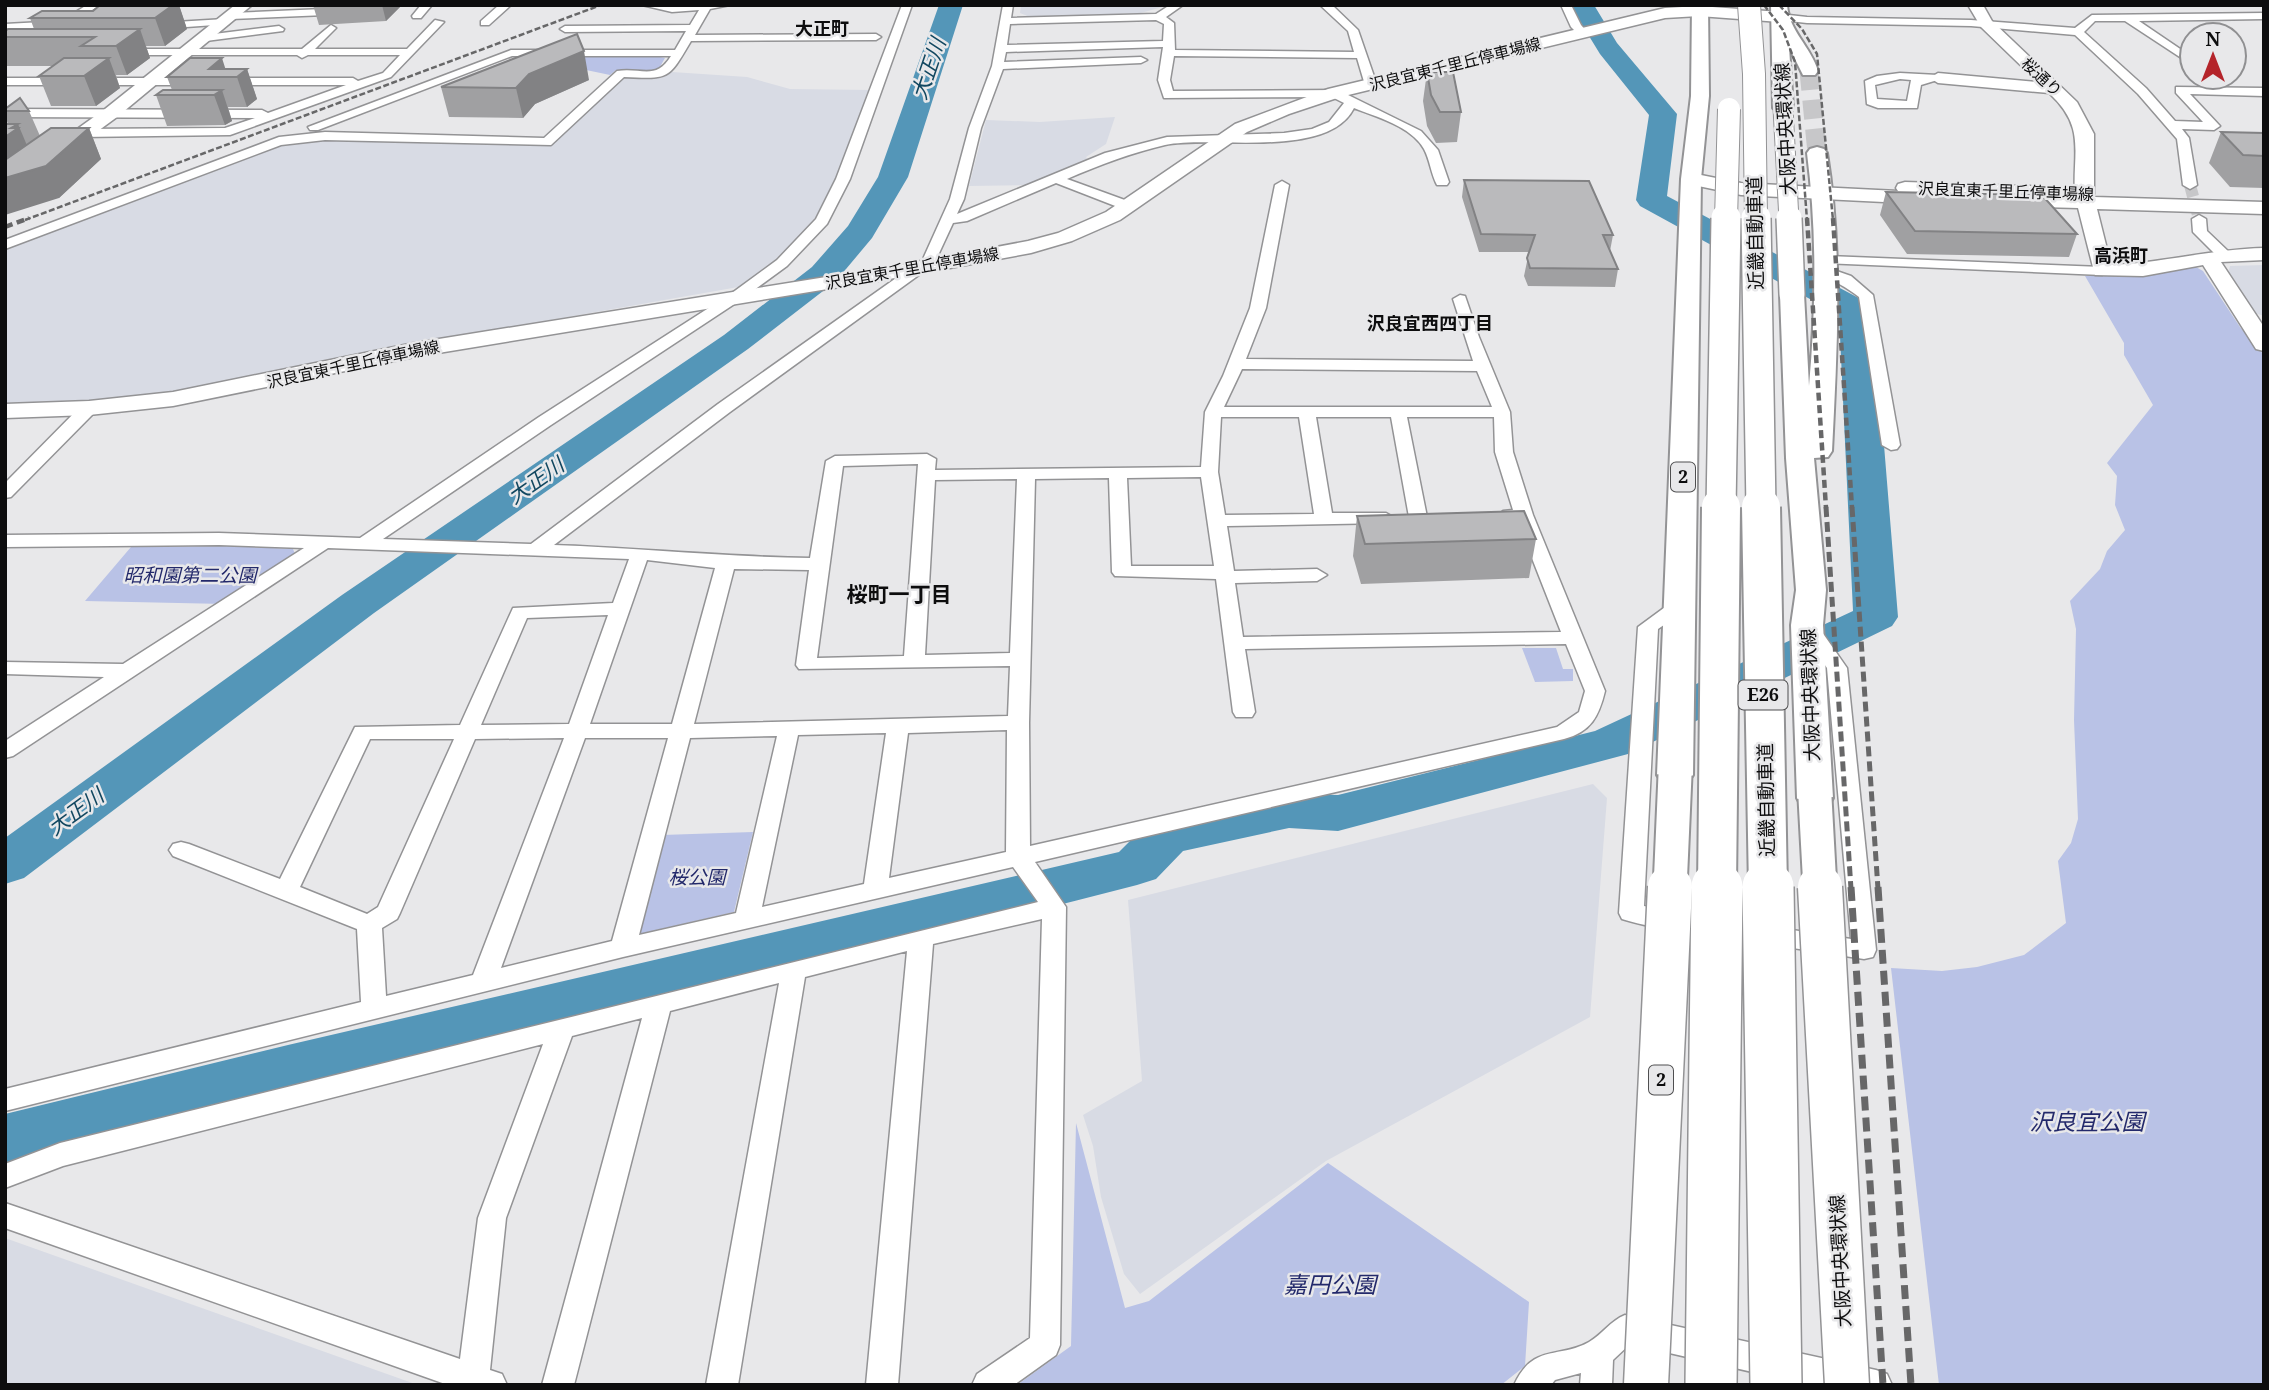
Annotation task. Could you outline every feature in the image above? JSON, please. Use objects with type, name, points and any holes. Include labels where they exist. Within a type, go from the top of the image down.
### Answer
[{"type":"highway","name":"近畿自動車道","points":[[1709,7],[1730,72],[1723,338],[1711,1385]]},
{"type":"highway","name":"近畿自動車道","points":[[1772,12],[1754,74],[1776,1385]]},
{"type":"main road","name":"桜通り","points":[[1975,5],[1986,24],[2069,102],[2085,134],[2085,198],[2102,271]]},
{"type":"main road","name":"沢良宜東千里丘停車場線","points":[[5,411],[89,408],[173,399],[414,350],[910,270],[1031,247],[1104,222],[1241,128],[1334,93],[1665,13],[1709,7],[1772,12]]},
{"type":"main road","name":"2","points":[[1646,1385],[1675,775],[1692,179],[1709,7]]},
{"type":"main road","points":[[1772,12],[1805,57],[1809,71]]},
{"type":"main road","name":"大阪中央環状線","points":[[1772,12],[1787,148],[1800,458],[1811,590],[1807,625],[1815,799],[1847,1385]]},
{"type":"main road","points":[[5,190],[111,113],[234,14]]},
{"type":"main road","points":[[1938,78],[2055,88]]},
{"type":"main road","points":[[1811,590],[1828,266],[1824,189],[1817,153]]},
{"type":"main road","name":"沢良宜東千里丘停車場線","points":[[1692,179],[1741,189],[1824,189],[2085,198],[2264,208]]},
{"type":"main road","name":"沢良宜東千里丘停車場線","points":[[2085,198],[2264,199]]},
{"type":"main road","points":[[2102,271],[2143,270],[2216,257],[2264,254]]},
{"type":"main road","points":[[2216,257],[2256,323],[2264,344]]},
{"type":"street","points":[[41,38],[95,5]]},
{"type":"street","points":[[152,26],[234,14],[326,12],[333,5]]},
{"type":"street","points":[[417,16],[427,5]]},
{"type":"street","points":[[485,23],[506,5]]},
{"type":"street","points":[[647,5],[671,9],[725,5]]},
{"type":"street","points":[[5,244],[279,141],[325,136],[547,142],[621,73],[659,75],[668,70],[706,5]]},
{"type":"street","points":[[367,544],[782,263],[822,221],[843,178],[907,5]]},
{"type":"street","points":[[529,550],[910,270],[929,261],[957,199],[975,128],[998,66],[1008,5]]},
{"type":"street","points":[[1158,17],[1178,5]]},
{"type":"street","points":[[1325,5],[1353,30],[1371,85]]},
{"type":"street","points":[[1566,5],[1572,19],[1585,33]]},
{"type":"street","points":[[2115,5],[2178,52]]},
{"type":"street","points":[[1772,12],[1807,20],[1986,24],[2078,32],[2142,91],[2183,138],[2190,185]]},
{"type":"street","points":[[2078,32],[2092,18],[2264,16]]},
{"type":"street","points":[[1007,21],[1158,17],[1170,23],[1164,80],[1168,95],[1334,93],[1350,103],[1410,129],[1428,143],[1442,182]]},
{"type":"street","points":[[81,133],[226,132],[387,75],[439,22]]},
{"type":"street","points":[[5,27],[64,24]]},
{"type":"street","points":[[273,81],[331,28]]},
{"type":"street","points":[[206,38],[279,29]]},
{"type":"street","points":[[565,29],[876,37]]},
{"type":"street","points":[[1001,49],[1168,49],[1361,55]]},
{"type":"street","points":[[110,52],[408,52]]},
{"type":"street","points":[[314,128],[511,53],[679,53]]},
{"type":"street","points":[[998,66],[1141,60]]},
{"type":"street","points":[[1900,76],[1938,78],[1915,82],[1913,105],[1878,104],[1870,100],[1869,83],[1877,79],[1900,76]]},
{"type":"street","points":[[5,81],[369,82]]},
{"type":"street","points":[[2173,125],[2214,126],[2180,90],[2236,95],[2264,92]]},
{"type":"street","points":[[2231,91],[2236,95]]},
{"type":"street","points":[[948,219],[962,218],[1110,156],[1155,142],[1284,137],[1315,132],[1333,125],[1345,114],[1350,103]]},
{"type":"street","points":[[5,113],[278,114]]},
{"type":"street","points":[[32,148],[60,148]]},
{"type":"street","points":[[5,176],[24,176]]},
{"type":"street","points":[[1056,178],[1128,206]]},
{"type":"street","points":[[1244,712],[1209,472],[1213,412],[1258,308],[1282,185]]},
{"type":"street","points":[[2199,219],[2200,232],[2216,257]]},
{"type":"street","points":[[1828,266],[2102,271]]},
{"type":"street","points":[[1828,266],[1866,295],[1891,446]]},
{"type":"street","points":[[5,1100],[623,948],[1564,732],[1589,715],[1595,691],[1524,515],[1504,452],[1502,412],[1460,299]]},
{"type":"street","points":[[1236,364],[1484,366]]},
{"type":"street","points":[[5,493],[89,408]]},
{"type":"street","points":[[1213,412],[1502,412]]},
{"type":"street","points":[[1307,412],[1324,519]]},
{"type":"street","points":[[1217,521],[1425,517],[1398,412]]},
{"type":"street","points":[[914,662],[927,459],[835,461],[806,665],[914,662],[1021,659]]},
{"type":"street","points":[[988,1385],[1045,1345],[1054,907],[1018,856],[1018,723],[1026,472]]},
{"type":"street","points":[[1118,472],[1122,572],[1317,575]]},
{"type":"street","points":[[926,475],[1209,472]]},
{"type":"street","points":[[1484,515],[1524,515]]},
{"type":"street","points":[[5,541],[219,539],[640,554],[726,564],[819,564]]},
{"type":"street","points":[[5,751],[324,543]]},
{"type":"street","points":[[483,982],[577,732],[640,554]]},
{"type":"street","points":[[623,948],[726,564]]},
{"type":"street","points":[[1679,606],[1648,627],[1632,913],[1864,950],[1837,668],[1807,625]]},
{"type":"street","points":[[369,924],[388,913],[520,611],[621,609]]},
{"type":"street","points":[[1234,643],[1573,638]]},
{"type":"street","points":[[5,668],[129,671]]},
{"type":"street","points":[[286,891],[363,732],[468,729],[680,731],[1018,723]]},
{"type":"street","points":[[876,890],[898,727]]},
{"type":"street","points":[[747,920],[789,729]]},
{"type":"street","points":[[181,850],[369,924]]},
{"type":"street","points":[[5,1176],[60,1155],[921,938],[1054,907]]},
{"type":"street","points":[[369,924],[374,1010]]},
{"type":"street","points":[[882,1385],[921,938]]},
{"type":"street","points":[[722,1385],[794,970]]},
{"type":"street","points":[[558,1385],[659,1004]]},
{"type":"street","points":[[5,1215],[482,1382],[492,1218],[562,1028]]},
{"type":"street","points":[[1530,1385],[1546,1368],[1598,1354],[1625,1329],[1876,1385]]},
{"type":"street","points":[[1596,1385],[1598,1354]]},
{"type":"shaded area","points":[[1021,5],[1169,5],[1141,13],[1030,17],[1020,13]]},
{"type":"shaded area","points":[[672,72],[747,77],[790,89],[871,90],[837,178],[814,220],[773,262],[744,286],[415,344],[177,392],[95,400],[5,403],[5,248],[280,144],[324,139],[552,144],[626,76],[663,77]]},
{"type":"shaded area","points":[[1115,117],[1106,144],[1086,157],[1088,160],[1033,185],[969,186],[986,120],[1040,122]]},
{"type":"shaded area","points":[[2264,265],[2264,316],[2255,313],[2235,291],[2228,273],[2230,266]]},
{"type":"shaded area","points":[[1593,784],[1607,798],[1590,1017],[1326,1161],[1140,1294],[1124,1274],[1101,1197],[1093,1146],[1083,1115],[1142,1081],[1128,900]]},
{"type":"shaded area","points":[[5,1238],[418,1385],[5,1385]]},
{"type":"green space","points":[[575,57],[665,58],[657,72],[616,70],[610,75],[567,66]]},
{"type":"green space","name":"沢良宜公園","points":[[2196,267],[2203,271],[2240,327],[2264,355],[2264,1385],[1939,1385],[1891,968],[1942,971],[1977,967],[2024,955],[2066,923],[2058,861],[2071,843],[2078,819],[2074,720],[2076,629],[2070,601],[2100,569],[2107,551],[2125,530],[2115,505],[2117,476],[2107,463],[2153,405],[2124,355],[2124,343],[2085,276],[2144,275]]},
{"type":"green space","name":"昭和園第二公園","points":[[230,546],[293,549],[295,554],[225,604],[85,601],[131,547]]},
{"type":"green space","points":[[1522,648],[1556,648],[1563,669],[1573,669],[1573,681],[1535,682]]},
{"type":"green space","name":"桜公園","points":[[753,832],[734,912],[639,934],[662,835]]},
{"type":"green space","name":"嘉円公園","points":[[1076,1123],[1125,1308],[1149,1301],[1328,1163],[1529,1302],[1525,1366],[1501,1385],[1017,1385],[1071,1346]]},
{"type":"building","points":[[100,5],[173,5],[155,18],[30,18],[42,11],[93,11]]},
{"type":"building","points":[[140,29],[116,46],[81,46],[95,37],[5,37],[5,31]]},
{"type":"building","points":[[577,34],[584,51],[529,74],[516,88],[441,87]]},
{"type":"building","points":[[64,58],[109,58],[84,76],[39,76]]},
{"type":"building","points":[[190,58],[222,58],[209,69],[247,69],[237,77],[167,77]]},
{"type":"building","points":[[1427,72],[1453,72],[1461,112],[1440,112],[1431,95]]},
{"type":"building","points":[[163,90],[222,90],[214,95],[156,95]]},
{"type":"building","points":[[20,98],[29,111],[5,111],[5,109]]},
{"type":"building","points":[[5,124],[18,124],[11,128],[18,128],[5,137]]},
{"type":"building","points":[[51,128],[89,128],[46,166],[5,178],[5,160]]},
{"type":"building","points":[[2221,132],[2264,133],[2264,156],[2243,155]]},
{"type":"building","points":[[1464,180],[1589,181],[1613,235],[1603,235],[1618,269],[1530,268],[1527,258],[1535,235],[1481,234]]},
{"type":"building","points":[[1886,192],[2042,195],[2077,234],[1915,231]]},
{"type":"building","points":[[1524,511],[1536,539],[1365,544],[1357,516]]},
{"type":"waterway","name":"大正川","points":[[5,865],[358,604],[736,342],[824,274],[861,231],[893,177],[951,5]]},
{"type":"waterway","points":[[5,1140],[288,1069],[854,936],[1137,866],[1166,836],[1289,811],[1338,813],[1611,743],[1876,617],[1856,310],[1651,200],[1663,114],[1609,49],[1582,5]]},
{"type":"tunnel","points":[[1809,71],[1817,153]]},
{"type":"tunnel","points":[[2190,185],[2199,219]]},
{"type":"railway","points":[[25,220],[601,5]]},
{"type":"railway","points":[[1764,5],[1783,30],[1795,62],[1807,220]]},
{"type":"railway","points":[[1779,5],[1802,29],[1817,54],[1833,220]]},
{"type":"railway","points":[[5,227],[29,218]]},
{"type":"railway","points":[[1807,218],[1826,508]]},
{"type":"railway","points":[[1833,218],[1852,508]]},
{"type":"railway","points":[[1826,507],[1851,889]]},
{"type":"railway","points":[[1852,507],[1878,889]]},
{"type":"railway","points":[[1851,887],[1883,1385]]},
{"type":"railway","points":[[1878,887],[1911,1385]]},
{"type":"district","name":"大正町","points":[[822,29]]},
{"type":"district","name":"高浜町","points":[[2121,256]]},
{"type":"district","name":"沢良宜西四丁目","points":[[1430,324]]},
{"type":"district","name":"桜町一丁目","points":[[899,595]]}]
